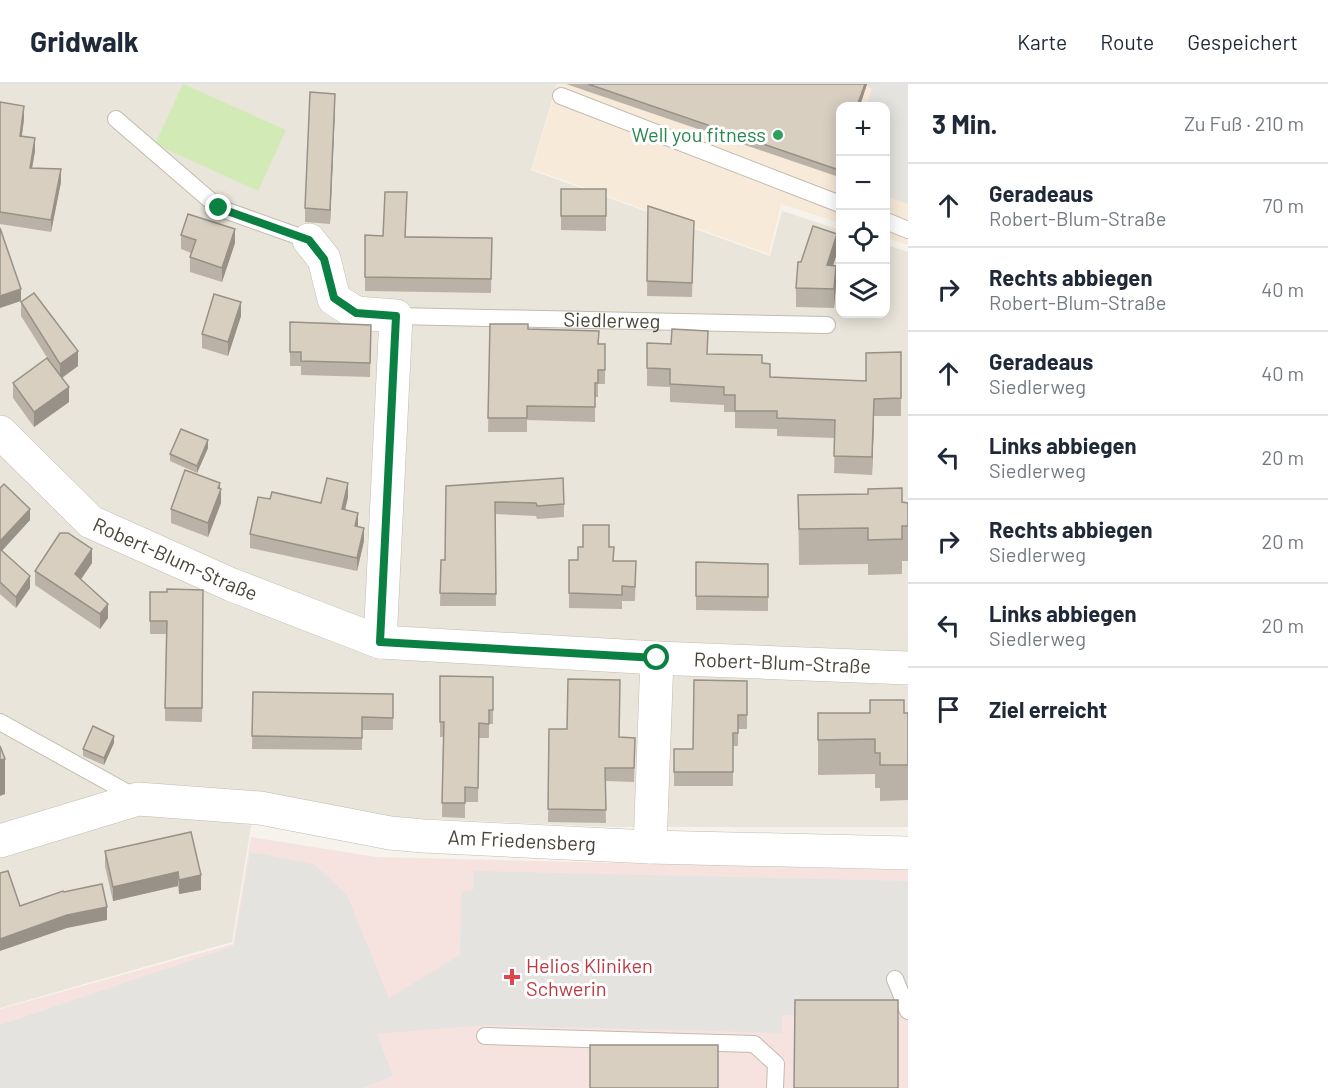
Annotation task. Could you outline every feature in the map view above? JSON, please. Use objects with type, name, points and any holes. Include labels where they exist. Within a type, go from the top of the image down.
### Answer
[{"type":"street","name":"Siedlerweg","points":[[309,240],[324,259],[334,298],[356,313],[396,316]]},
{"type":"street","points":[[380,642],[396,316]]},
{"type":"street","name":"Robert-Blum-Straße","points":[[0,432],[92,522],[232,585],[380,642],[657,658],[908,668]]},
{"type":"street","points":[[650,847],[657,658]]},
{"type":"street","name":"Am Friedensberg","points":[[0,842],[138,799],[261,808],[390,833],[423,836],[650,847],[908,853]]},
{"type":"lane","points":[[561,96],[836,202]]},
{"type":"lane","name":"Siedlerweg","points":[[116,119],[219,208],[309,240]]},
{"type":"lane","points":[[890,223],[908,230]]},
{"type":"lane","name":"Siedlerweg","points":[[396,316],[826,325]]},
{"type":"lane","name":"Am Friedensberg","points":[[0,722],[138,799]]},
{"type":"lane","points":[[895,979],[908,1011]]},
{"type":"lane","points":[[485,1036],[754,1044],[776,1064],[775,1088]]},
{"type":"shaded area","points":[[0,84],[557,84],[531,170],[770,256],[782,211],[836,229],[836,318],[890,318],[890,246],[908,252],[908,827],[609,827],[383,817],[256,796],[232,942],[0,1008]]},
{"type":"shaded area","points":[[558,84],[908,84],[908,245],[890,239],[890,102],[836,102],[836,222],[781,204],[769,254],[532,169]]},
{"type":"shaded area","points":[[866,84],[908,84],[908,204],[890,197],[890,102],[867,102],[872,89]]},
{"type":"shaded area","name":"Helios Kliniken Schwerin","points":[[251,837],[376,857],[908,870],[908,1088],[0,1088],[0,1009],[233,944]]},
{"type":"shaded area","name":"Helios Kliniken Schwerin","points":[[250,852],[314,864],[347,895],[389,998],[460,955],[462,891],[473,890],[474,871],[908,881],[908,1015],[782,1015],[782,1033],[483,1025],[377,1034],[393,1076],[362,1088],[0,1088],[0,1025],[234,946]]},
{"type":"green space","points":[[183,84],[286,130],[258,191],[155,144]]},
{"type":"building","name":"Well you fitness","points":[[588,84],[865,84],[858,102],[836,102],[836,169]]},
{"type":"building","points":[[310,92],[335,94],[330,210],[305,208]]},
{"type":"building","points":[[0,102],[24,106],[20,136],[35,138],[30,168],[61,169],[51,220],[0,212]]},
{"type":"building","points":[[561,189],[606,189],[606,216],[561,216]]},
{"type":"building","points":[[385,192],[407,192],[405,237],[492,238],[491,279],[365,277],[365,235],[383,236]]},
{"type":"building","points":[[648,206],[694,221],[692,283],[647,281]]},
{"type":"building","points":[[188,214],[235,229],[222,268],[190,257],[196,240],[181,235]]},
{"type":"building","points":[[813,226],[836,234],[827,265],[836,266],[834,289],[796,288],[798,262],[801,262]]},
{"type":"building","points":[[0,228],[21,289],[0,296]]},
{"type":"building","points":[[34,293],[78,351],[60,364],[21,302]]},
{"type":"building","points":[[214,294],[241,302],[228,342],[202,334]]},
{"type":"building","points":[[290,322],[371,325],[370,363],[301,361],[301,352],[290,352]]},
{"type":"building","points":[[490,324],[528,324],[528,329],[599,331],[598,344],[605,344],[605,370],[598,370],[598,383],[595,383],[595,407],[527,406],[527,418],[488,418]]},
{"type":"building","points":[[672,329],[708,331],[707,354],[762,355],[762,363],[770,364],[770,377],[866,381],[866,353],[901,352],[901,398],[874,399],[872,457],[834,456],[835,420],[777,418],[777,411],[735,411],[735,395],[724,395],[724,387],[670,384],[670,369],[647,368],[647,343],[671,344]]},
{"type":"building","points":[[47,358],[69,387],[34,412],[13,383]]},
{"type":"building","points":[[181,429],[208,440],[197,466],[170,454]]},
{"type":"building","points":[[185,470],[220,483],[218,488],[221,489],[208,523],[171,509]]},
{"type":"building","points":[[327,478],[348,483],[342,509],[358,513],[355,526],[364,528],[357,558],[250,534],[258,497],[270,499],[272,492],[321,503]]},
{"type":"building","points":[[563,478],[564,504],[537,506],[536,503],[495,502],[496,594],[440,593],[441,560],[445,560],[446,486]]},
{"type":"building","points":[[4,484],[30,509],[0,541],[0,488]]},
{"type":"building","points":[[902,488],[902,502],[908,503],[908,526],[902,526],[902,539],[868,540],[868,528],[799,529],[798,495],[868,494],[868,489]]},
{"type":"building","points":[[583,525],[609,525],[609,547],[614,547],[613,561],[636,561],[635,587],[622,586],[622,595],[569,593],[569,560],[578,560],[578,547],[583,547]]},
{"type":"building","points":[[60,533],[68,533],[92,549],[75,574],[108,604],[100,614],[35,571]]},
{"type":"building","points":[[0,549],[30,576],[16,597],[0,582]]},
{"type":"building","points":[[696,562],[768,564],[768,597],[696,596]]},
{"type":"building","points":[[167,589],[203,590],[202,708],[165,708],[167,621],[150,621],[150,592],[167,592]]},
{"type":"building","points":[[440,676],[493,677],[493,710],[489,710],[489,724],[479,723],[478,788],[465,787],[465,803],[442,803],[444,722],[440,722]]},
{"type":"building","points":[[568,679],[620,680],[619,737],[635,738],[634,768],[605,768],[606,810],[548,809],[549,729],[567,729]]},
{"type":"building","points":[[694,680],[747,681],[747,715],[738,715],[738,733],[733,733],[733,772],[674,772],[674,749],[693,749]]},
{"type":"building","points":[[253,692],[393,694],[393,718],[362,717],[362,738],[252,736]]},
{"type":"building","points":[[870,700],[904,700],[904,713],[908,713],[908,765],[880,765],[880,753],[875,753],[875,739],[818,740],[818,713],[870,713]]},
{"type":"building","points":[[93,726],[114,736],[104,758],[83,749]]},
{"type":"building","points":[[0,746],[5,759],[0,760]]},
{"type":"building","points":[[191,832],[201,875],[179,880],[178,872],[113,887],[105,851]]},
{"type":"building","points":[[8,871],[20,906],[63,891],[102,884],[107,907],[67,915],[0,939],[0,873]]},
{"type":"building","points":[[795,1000],[898,1000],[898,1088],[794,1088]]},
{"type":"building","points":[[590,1045],[718,1045],[718,1088],[590,1088]]},
{"type":"place","name":"Well you fitness","points":[[778,135]]},
{"type":"place","name":"Helios Kliniken Schwerin","points":[[512,977]]},
{"type":"route","points":[[219,208],[309,240],[324,259],[334,298],[356,313],[396,316],[380,642],[657,658]]}]
